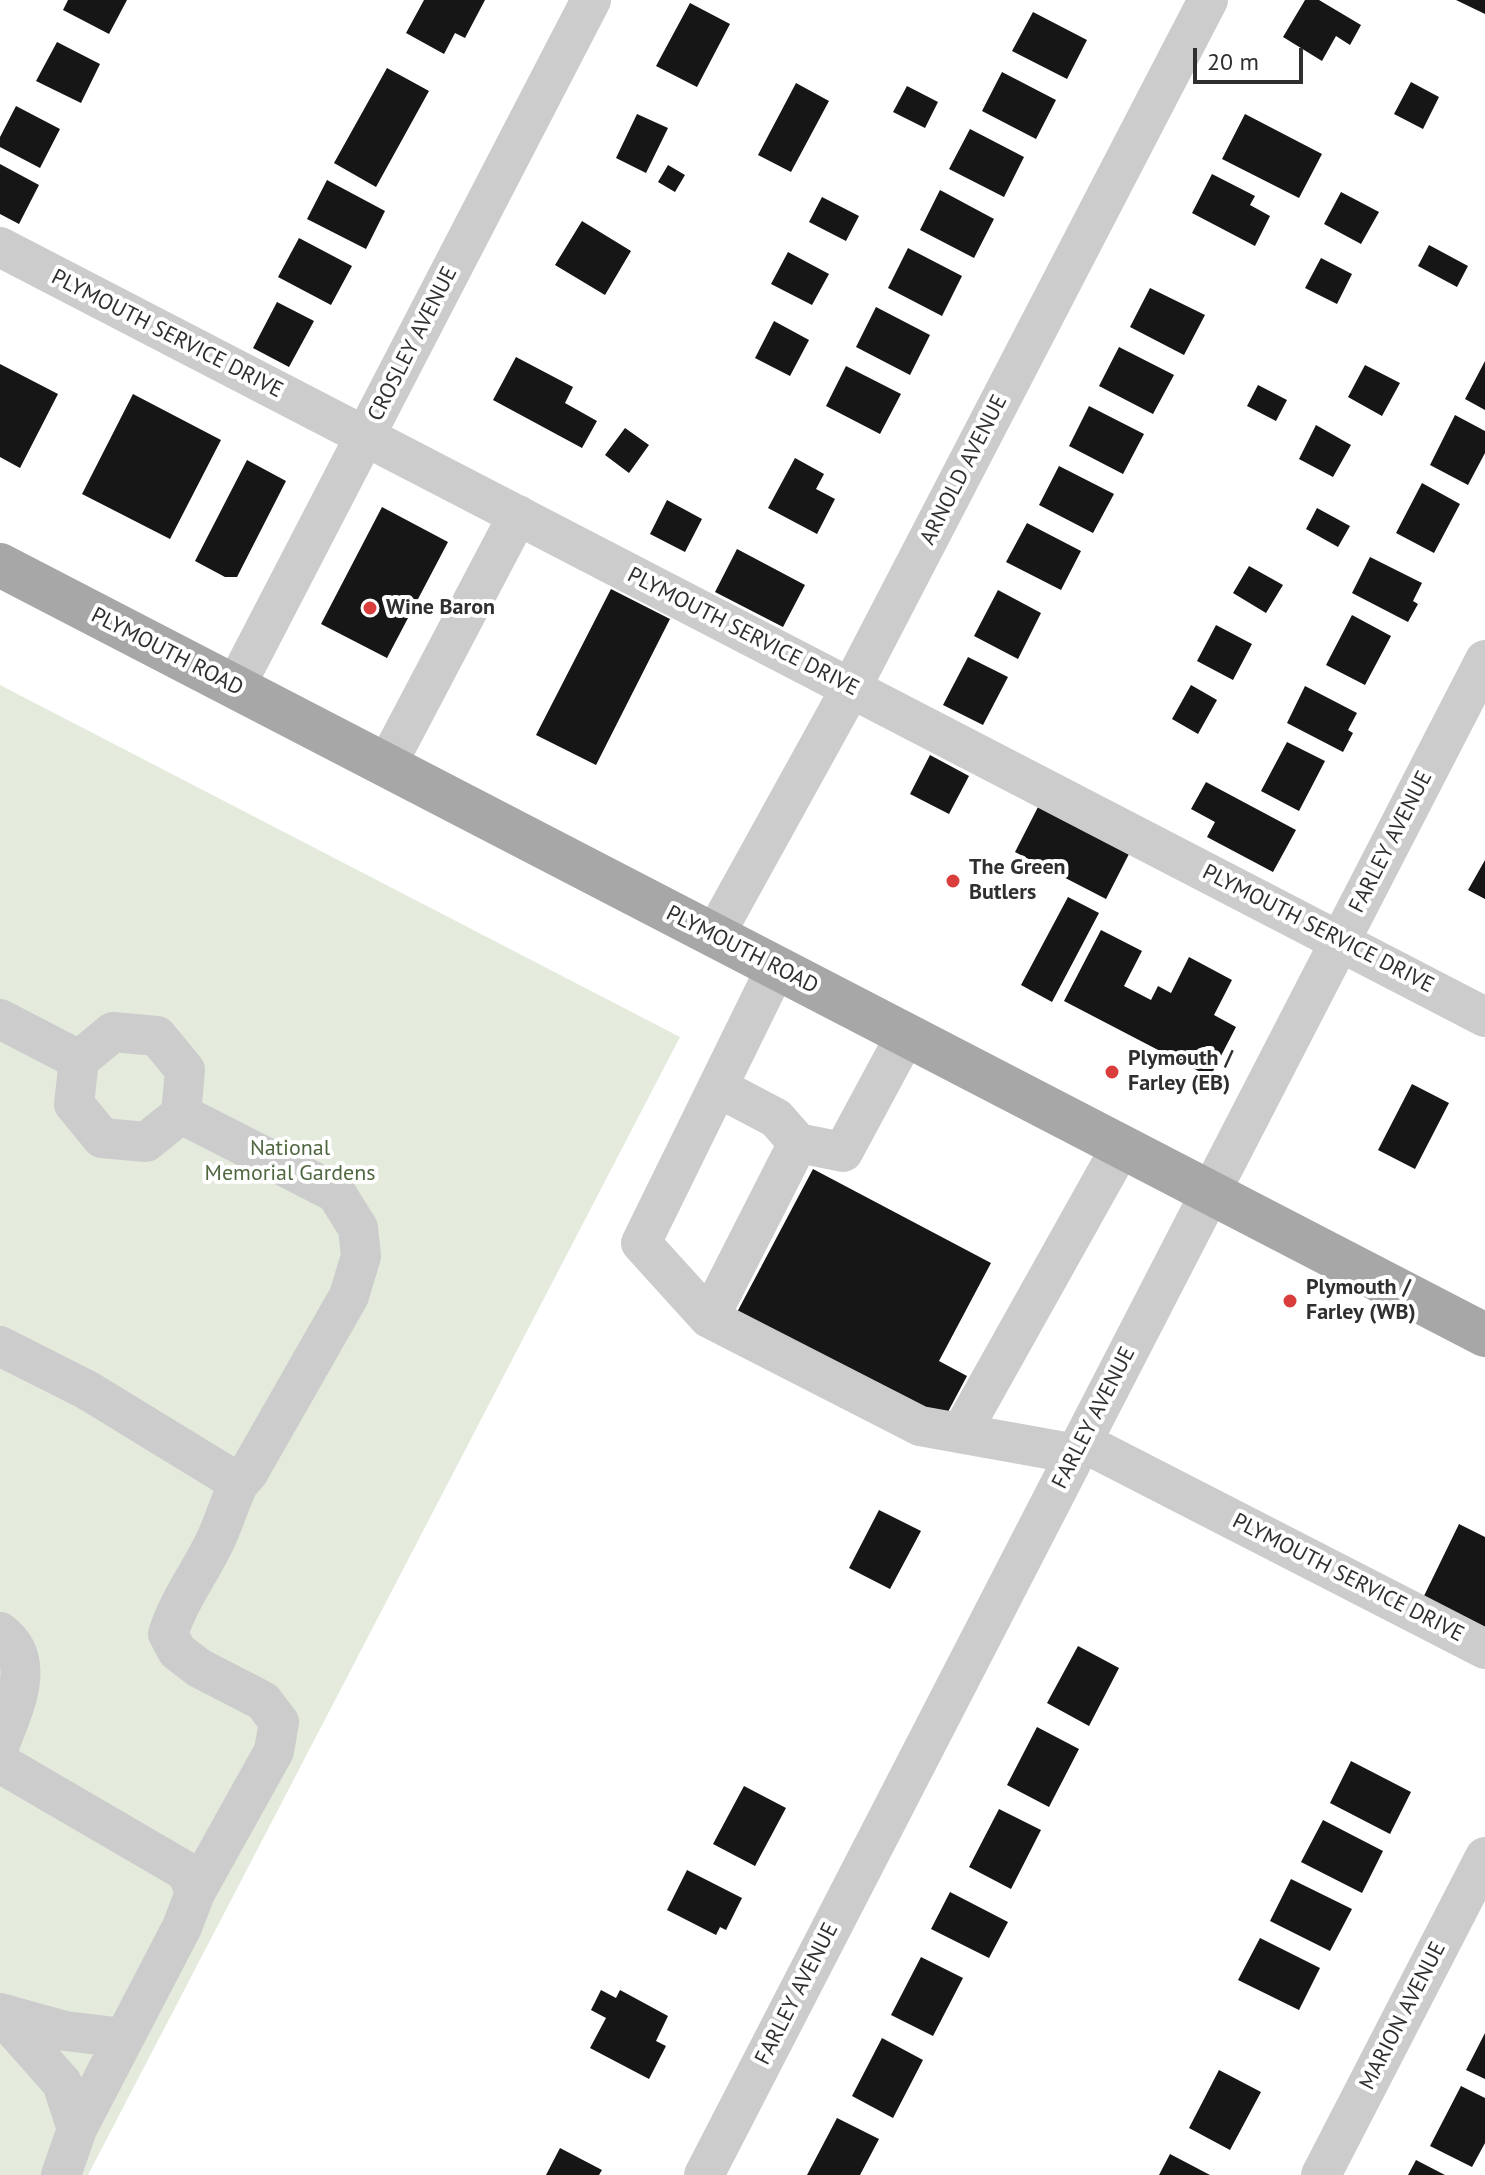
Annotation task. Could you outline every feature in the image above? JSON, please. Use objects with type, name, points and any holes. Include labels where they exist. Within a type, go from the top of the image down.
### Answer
[{"type":"main road","name":"PLYMOUTH ROAD","points":[[0,566],[1485,1335]]},
{"type":"street","name":"CROSLEY AVENUE","points":[[235,687],[591,0]]},
{"type":"street","name":"ARNOLD AVENUE","points":[[714,936],[851,688],[1208,0]]},
{"type":"street","name":"PLYMOUTH SERVICE DRIVE","points":[[0,247],[1485,1017]]},
{"type":"street","points":[[386,766],[518,515]]},
{"type":"street","name":"FARLEY AVENUE","points":[[704,2175],[1485,660]]},
{"type":"street","points":[[776,968],[641,1243],[709,1318],[798,1143]]},
{"type":"street","points":[[0,1019],[79,1060]]},
{"type":"street","points":[[113,1032],[157,1036],[185,1070],[181,1114],[146,1142],[102,1138],[74,1104],[79,1060],[113,1032]]},
{"type":"street","points":[[719,1088],[776,1118],[798,1143],[843,1152],[906,1035]]},
{"type":"street","points":[[61,2175],[77,2129],[182,1927],[195,1893],[274,1751],[279,1722],[263,1701],[199,1668],[177,1651],[168,1634],[174,1614],[218,1536],[239,1483],[248,1473],[349,1296],[361,1256],[358,1228],[336,1193],[181,1114]]},
{"type":"street","points":[[961,1433],[1121,1147]]},
{"type":"street","name":"PLYMOUTH SERVICE DRIVE","points":[[709,1318],[920,1426],[1079,1448],[1485,1649]]},
{"type":"street","points":[[0,1346],[87,1390],[239,1483]]},
{"type":"street","points":[[0,1632],[14,1642],[22,1674],[0,1744]]},
{"type":"street","points":[[0,1763],[187,1872],[195,1893]]},
{"type":"street","name":"MARION AVENUE","points":[[1321,2175],[1485,1857]]},
{"type":"street","points":[[0,2013],[65,2031],[124,2038]]},
{"type":"street","points":[[0,2013],[62,2083],[77,2129]]},
{"type":"green space","name":"National Memorial Gardens","points":[[0,685],[680,1037],[88,2175],[0,2175]]},
{"type":"building","points":[[68,0],[127,0],[109,34],[63,10]]},
{"type":"building","points":[[424,0],[485,0],[465,38],[455,33],[444,54],[406,33]]},
{"type":"building","points":[[1305,0],[1319,0],[1361,25],[1350,45],[1336,36],[1322,61],[1283,37]]},
{"type":"building","points":[[1456,0],[1485,0],[1485,14]]},
{"type":"building","points":[[690,3],[730,24],[697,87],[656,66]]},
{"type":"building","points":[[1033,12],[1087,40],[1067,79],[1012,51]]},
{"type":"building","points":[[57,42],[100,64],[81,103],[36,81]]},
{"type":"building","points":[[387,68],[429,91],[376,187],[334,163]]},
{"type":"building","points":[[1002,72],[1056,100],[1036,139],[982,111]]},
{"type":"building","points":[[1411,82],[1439,97],[1423,129],[1394,114]]},
{"type":"building","points":[[796,83],[829,101],[791,172],[758,155]]},
{"type":"building","points":[[907,86],[938,102],[925,128],[893,112]]},
{"type":"building","points":[[16,106],[60,129],[40,168],[0,147],[0,137]]},
{"type":"building","points":[[637,114],[668,128],[646,173],[616,158]]},
{"type":"building","points":[[1245,114],[1322,154],[1299,198],[1222,159]]},
{"type":"building","points":[[970,129],[1024,157],[1004,197],[949,169]]},
{"type":"building","points":[[0,164],[39,185],[19,224],[0,214]]},
{"type":"building","points":[[668,165],[685,175],[675,192],[658,182]]},
{"type":"building","points":[[1212,174],[1255,196],[1250,205],[1270,216],[1255,246],[1192,213]]},
{"type":"building","points":[[327,180],[385,211],[366,249],[307,219]]},
{"type":"building","points":[[940,190],[994,219],[974,258],[920,230]]},
{"type":"building","points":[[1341,192],[1379,212],[1361,244],[1324,224]]},
{"type":"building","points":[[822,197],[859,216],[846,241],[809,222]]},
{"type":"building","points":[[582,221],[631,251],[605,295],[555,265]]},
{"type":"building","points":[[299,238],[352,266],[331,305],[278,277]]},
{"type":"building","points":[[1429,245],[1468,266],[1457,287],[1418,266]]},
{"type":"building","points":[[908,248],[962,276],[942,316],[888,288]]},
{"type":"building","points":[[788,252],[829,274],[812,305],[771,284]]},
{"type":"building","points":[[1321,258],[1352,274],[1337,304],[1305,288]]},
{"type":"building","points":[[1150,288],[1205,315],[1184,355],[1130,327]]},
{"type":"building","points":[[277,302],[314,321],[289,367],[253,348]]},
{"type":"building","points":[[876,307],[930,335],[910,375],[856,347]]},
{"type":"building","points":[[774,321],[809,340],[790,376],[755,358]]},
{"type":"building","points":[[1119,347],[1174,375],[1153,414],[1099,386]]},
{"type":"building","points":[[516,357],[573,387],[565,403],[597,421],[582,448],[493,400]]},
{"type":"building","points":[[1485,361],[1485,410],[1465,399]]},
{"type":"building","points":[[0,364],[58,394],[20,468],[0,457]]},
{"type":"building","points":[[1365,365],[1400,383],[1382,416],[1348,397]]},
{"type":"building","points":[[846,366],[901,394],[880,434],[826,406]]},
{"type":"building","points":[[1258,385],[1287,400],[1276,421],[1247,406]]},
{"type":"building","points":[[133,394],[221,440],[170,539],[82,494]]},
{"type":"building","points":[[1089,406],[1144,434],[1123,474],[1069,446]]},
{"type":"building","points":[[1455,415],[1485,431],[1485,453],[1468,485],[1430,465]]},
{"type":"building","points":[[1316,425],[1351,445],[1333,477],[1299,459]]},
{"type":"building","points":[[625,428],[649,445],[629,473],[605,455]]},
{"type":"building","points":[[795,458],[824,474],[816,489],[835,499],[817,534],[768,508]]},
{"type":"building","points":[[247,460],[286,481],[237,577],[225,577],[195,561]]},
{"type":"building","points":[[1059,466],[1114,494],[1093,533],[1039,505]]},
{"type":"building","points":[[1422,483],[1460,504],[1434,553],[1396,533]]},
{"type":"building","points":[[667,500],[702,519],[685,552],[650,534]]},
{"type":"building","points":[[382,507],[448,542],[387,658],[321,624]]},
{"type":"building","points":[[1317,508],[1350,526],[1338,547],[1306,529]]},
{"type":"building","points":[[1027,523],[1081,551],[1061,590],[1006,562]]},
{"type":"building","points":[[737,549],[805,585],[783,627],[715,592]]},
{"type":"building","points":[[1370,557],[1422,583],[1413,601],[1418,604],[1408,622],[1352,593]]},
{"type":"building","points":[[1249,566],[1283,585],[1266,613],[1233,593]]},
{"type":"building","points":[[611,589],[670,619],[596,765],[536,735]]},
{"type":"building","points":[[998,590],[1041,613],[1018,659],[974,636]]},
{"type":"building","points":[[1352,615],[1391,636],[1365,685],[1326,665]]},
{"type":"building","points":[[1216,625],[1252,644],[1233,680],[1197,661]]},
{"type":"building","points":[[968,657],[1008,677],[983,725],[943,705]]},
{"type":"building","points":[[1191,685],[1217,700],[1198,734],[1172,719]]},
{"type":"building","points":[[1305,686],[1357,713],[1348,730],[1353,733],[1343,752],[1287,723]]},
{"type":"building","points":[[1287,742],[1325,761],[1299,811],[1261,791]]},
{"type":"building","points":[[930,755],[969,776],[949,814],[910,794]]},
{"type":"building","points":[[1206,782],[1296,830],[1273,872],[1207,837],[1215,822],[1191,809]]},
{"type":"building","points":[[1038,807],[1129,854],[1106,899],[1015,852]]},
{"type":"building","points":[[1485,860],[1485,899],[1468,890]]},
{"type":"building","points":[[1068,897],[1099,913],[1052,1002],[1021,985]]},
{"type":"building","points":[[1101,930],[1142,951],[1124,986],[1151,1000],[1158,986],[1171,993],[1189,957],[1232,980],[1214,1015],[1236,1027],[1210,1077],[1064,1001]]},
{"type":"building","points":[[1412,1084],[1449,1103],[1415,1169],[1378,1150]]},
{"type":"building","points":[[813,1169],[991,1263],[939,1361],[967,1376],[941,1425],[735,1316]]},
{"type":"building","points":[[879,1510],[921,1531],[890,1589],[849,1568]]},
{"type":"building","points":[[1459,1524],[1485,1537],[1485,1631],[1422,1600]]},
{"type":"building","points":[[1078,1646],[1119,1668],[1089,1726],[1047,1703]]},
{"type":"building","points":[[1037,1727],[1079,1749],[1049,1807],[1007,1785]]},
{"type":"building","points":[[1351,1761],[1411,1792],[1390,1834],[1330,1803]]},
{"type":"building","points":[[744,1786],[786,1808],[755,1866],[713,1844]]},
{"type":"building","points":[[999,1809],[1041,1830],[1011,1889],[969,1867]]},
{"type":"building","points":[[1323,1820],[1383,1851],[1362,1893],[1301,1862]]},
{"type":"building","points":[[687,1870],[742,1898],[726,1930],[720,1927],[716,1935],[667,1910]]},
{"type":"building","points":[[1291,1879],[1352,1909],[1330,1951],[1270,1921]]},
{"type":"building","points":[[950,1892],[1008,1922],[989,1958],[931,1929]]},
{"type":"building","points":[[1260,1938],[1320,1968],[1299,2010],[1238,1980]]},
{"type":"building","points":[[921,1957],[963,1978],[933,2036],[891,2015]]},
{"type":"building","points":[[601,1990],[616,1998],[620,1990],[668,2016],[656,2041],[666,2046],[649,2079],[590,2048],[606,2018],[591,2010]]},
{"type":"building","points":[[1485,2033],[1485,2079],[1466,2070]]},
{"type":"building","points":[[882,2038],[923,2060],[893,2118],[852,2096]]},
{"type":"building","points":[[1219,2070],[1261,2092],[1230,2150],[1189,2128]]},
{"type":"building","points":[[1461,2086],[1485,2098],[1485,2143],[1472,2167],[1430,2146]]},
{"type":"building","points":[[837,2118],[879,2139],[860,2175],[807,2175]]},
{"type":"building","points":[[560,2148],[602,2170],[599,2175],[546,2175]]},
{"type":"building","points":[[1170,2154],[1210,2175],[1159,2175]]},
{"type":"building","points":[[1416,2160],[1445,2175],[1408,2175]]},
{"type":"place","name":"Wine Baron","points":[[370,608]]},
{"type":"place","name":"The Green Butlers","points":[[953,881]]},
{"type":"place","name":"Plymouth / Farley (EB)","points":[[1112,1072]]},
{"type":"place","name":"Plymouth / Farley (WB)","points":[[1290,1301]]}]
